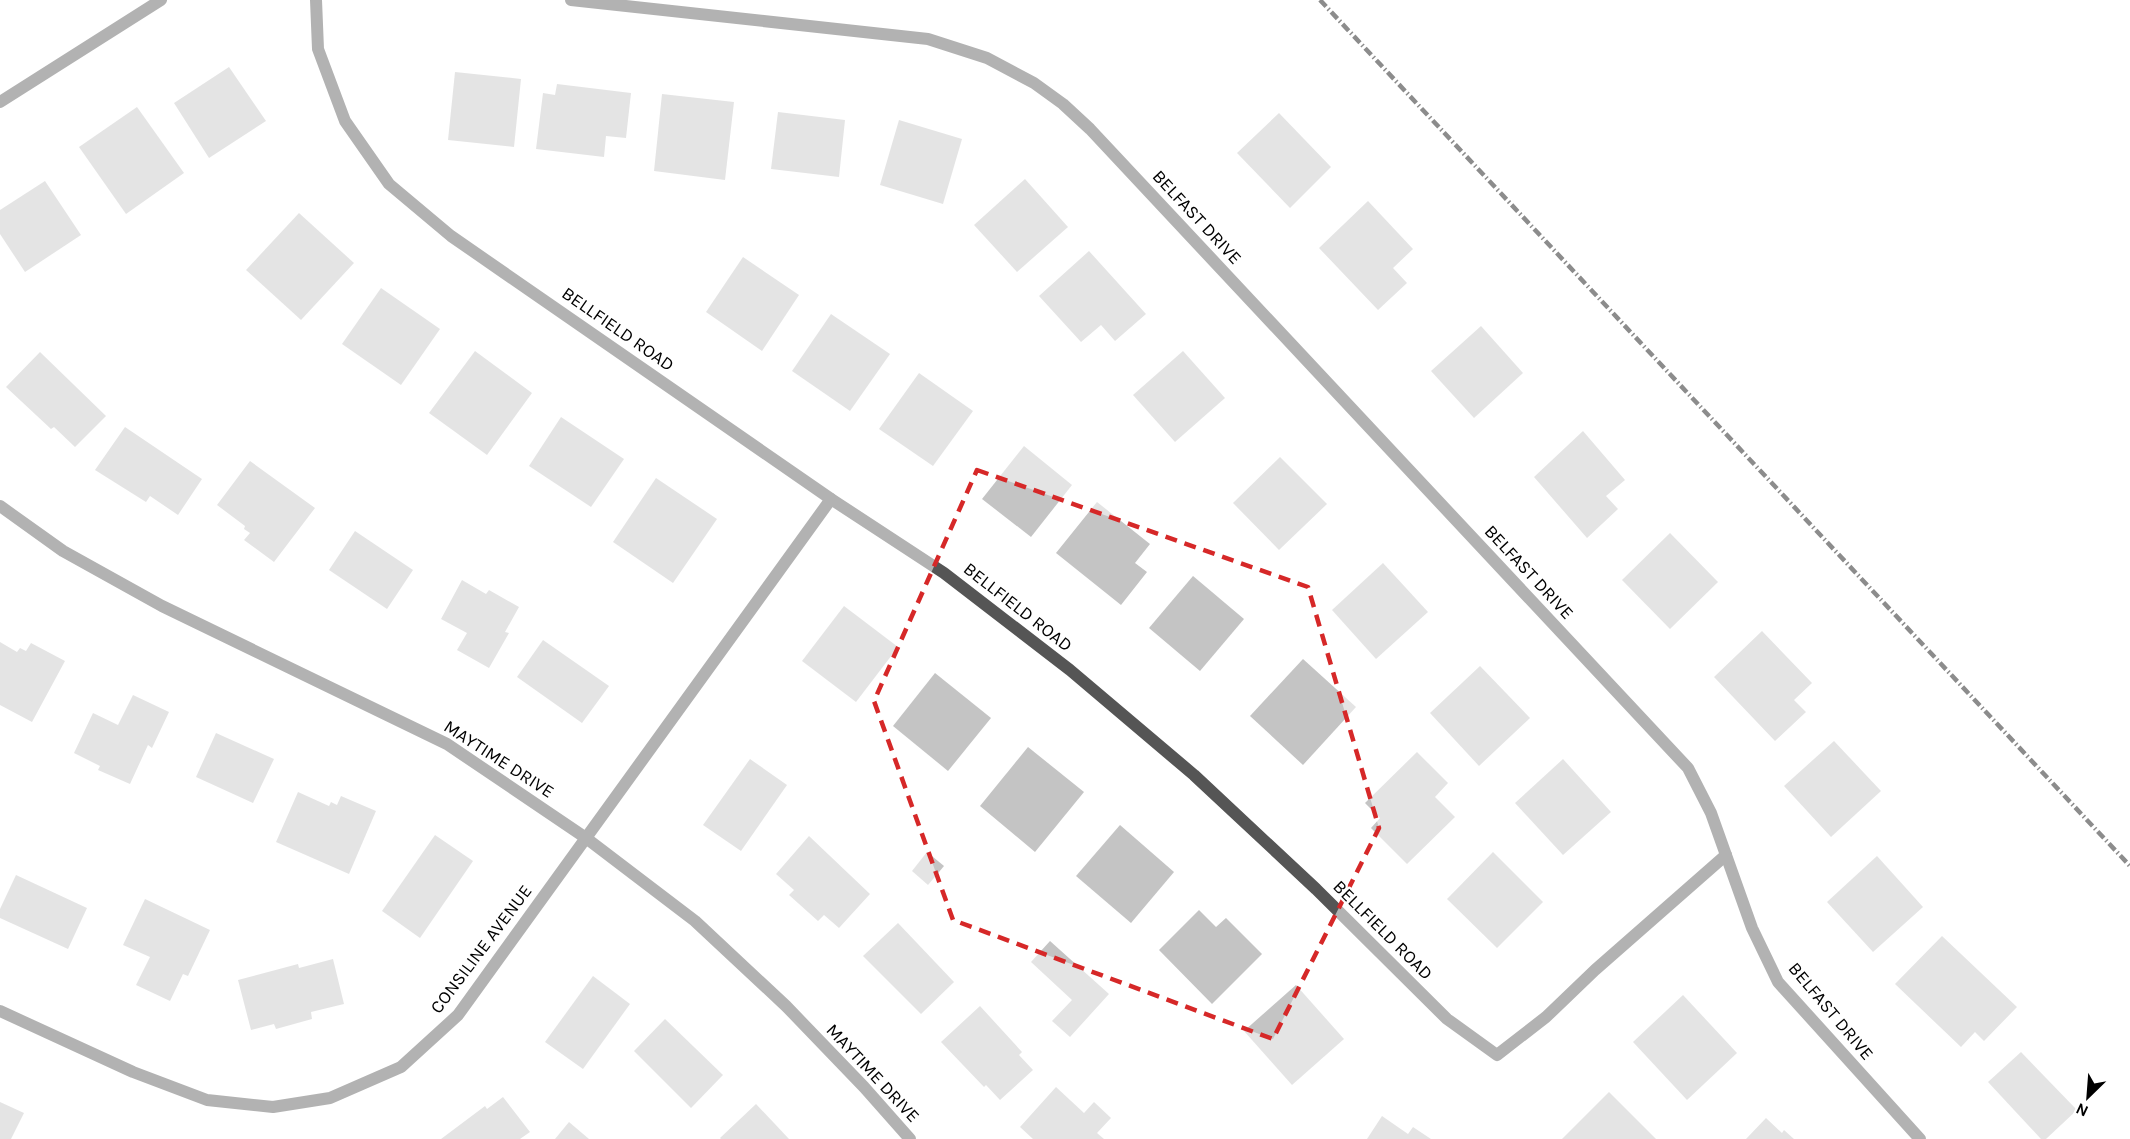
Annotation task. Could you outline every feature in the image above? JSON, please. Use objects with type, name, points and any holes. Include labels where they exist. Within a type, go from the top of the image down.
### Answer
[{"type":"street","points":[[0,102],[161,0]]},
{"type":"street","name":"BELLFIELD ROAD","points":[[316,0],[318,49],[345,121],[389,184],[451,236],[831,499],[944,573],[1070,670],[1194,775],[1317,889],[1447,1019],[1497,1055],[1546,1017],[1595,969],[1726,855]]},
{"type":"street","name":"BELFAST DRIVE","points":[[571,0],[928,39],[987,58],[1034,83],[1064,104],[1090,129],[1688,768],[1711,813],[1752,928],[1778,982],[1920,1139]]},
{"type":"street","name":"CONSILINE AVENUE","points":[[0,1011],[133,1072],[207,1100],[273,1107],[330,1098],[401,1067],[458,1015],[831,499]]},
{"type":"street","name":"MAYTIME DRIVE","points":[[0,506],[63,551],[162,606],[447,744],[586,838],[695,921],[786,1006],[864,1087],[910,1139]]},
{"type":"highlighted area","points":[[977,470],[1308,587],[1379,828],[1273,1039],[953,920],[874,701]]},
{"type":"building","points":[[229,67],[266,121],[209,158],[174,103]]},
{"type":"building","points":[[455,72],[521,79],[514,147],[448,140]]},
{"type":"building","points":[[557,84],[631,93],[626,138],[606,136],[604,157],[536,149],[543,93],[555,95]]},
{"type":"building","points":[[662,94],[734,102],[725,180],[654,171]]},
{"type":"building","points":[[137,107],[184,173],[126,214],[79,147]]},
{"type":"building","points":[[778,112],[845,120],[839,177],[771,169]]},
{"type":"building","points":[[1279,113],[1331,167],[1290,208],[1237,153]]},
{"type":"building","points":[[899,120],[962,139],[943,204],[880,185]]},
{"type":"building","points":[[1025,179],[1068,227],[1017,272],[974,225]]},
{"type":"building","points":[[45,181],[81,235],[25,272],[0,234],[0,210]]},
{"type":"building","points":[[1368,201],[1413,249],[1393,268],[1407,283],[1378,310],[1319,248]]},
{"type":"building","points":[[299,213],[354,263],[301,320],[246,270]]},
{"type":"building","points":[[1089,251],[1146,314],[1115,341],[1101,325],[1081,342],[1039,296]]},
{"type":"building","points":[[743,257],[799,295],[762,351],[706,312]]},
{"type":"building","points":[[381,288],[440,329],[401,385],[342,344]]},
{"type":"building","points":[[831,314],[890,354],[850,411],[792,371]]},
{"type":"building","points":[[1481,326],[1523,373],[1474,418],[1431,371]]},
{"type":"building","points":[[475,351],[532,393],[487,455],[429,413]]},
{"type":"building","points":[[1183,351],[1225,398],[1175,442],[1133,395]]},
{"type":"building","points":[[40,352],[106,416],[75,447],[54,427],[51,429],[6,387]]},
{"type":"building","points":[[919,373],[973,411],[933,466],[879,429]]},
{"type":"building","points":[[561,417],[624,459],[591,507],[529,466]]},
{"type":"building","points":[[125,427],[202,479],[178,515],[150,496],[146,502],[95,470]]},
{"type":"building","points":[[1583,431],[1625,480],[1606,496],[1618,509],[1587,538],[1534,477]]},
{"type":"building","points":[[1024,446],[1072,485],[1031,537],[982,499]]},
{"type":"building","points":[[1280,457],[1327,504],[1279,550],[1233,503]]},
{"type":"building","points":[[250,461],[315,508],[274,562],[244,540],[250,533],[244,529],[245,526],[217,505]]},
{"type":"building","points":[[656,478],[717,519],[673,583],[613,542]]},
{"type":"building","points":[[1097,502],[1150,544],[1135,563],[1147,572],[1121,605],[1056,553]]},
{"type":"building","points":[[355,531],[413,570],[387,609],[329,570]]},
{"type":"building","points":[[1670,533],[1718,582],[1670,629],[1622,580]]},
{"type":"building","points":[[1383,563],[1428,612],[1376,659],[1332,610]]},
{"type":"building","points":[[1193,576],[1244,619],[1200,671],[1149,628]]},
{"type":"building","points":[[462,580],[486,594],[489,590],[519,607],[505,632],[509,633],[489,668],[457,650],[467,633],[441,619]]},
{"type":"building","points":[[844,606],[898,647],[856,702],[802,661]]},
{"type":"building","points":[[1762,631],[1812,683],[1794,700],[1806,712],[1775,741],[1714,677]]},
{"type":"building","points":[[543,640],[609,686],[582,723],[517,677]]},
{"type":"building","points":[[0,642],[17,652],[20,648],[26,651],[31,643],[65,661],[32,722],[0,705]]},
{"type":"building","points":[[1303,659],[1356,707],[1303,765],[1250,716]]},
{"type":"building","points":[[1480,666],[1530,718],[1479,766],[1430,713]]},
{"type":"building","points":[[935,673],[991,718],[948,771],[893,726]]},
{"type":"building","points":[[133,695],[169,712],[152,748],[148,745],[130,784],[98,770],[100,766],[74,753],[93,713],[118,725]]},
{"type":"building","points":[[216,733],[274,759],[253,803],[196,777]]},
{"type":"building","points":[[1834,741],[1881,791],[1831,837],[1784,786]]},
{"type":"building","points":[[1028,747],[1084,792],[1035,852],[980,806]]},
{"type":"building","points":[[1417,752],[1448,783],[1435,797],[1455,817],[1407,864],[1371,828],[1380,818],[1365,803]]},
{"type":"building","points":[[750,759],[787,785],[741,851],[703,825]]},
{"type":"building","points":[[1563,759],[1611,812],[1563,855],[1515,803]]},
{"type":"building","points":[[298,792],[329,806],[331,802],[337,805],[341,796],[376,811],[349,874],[276,842]]},
{"type":"building","points":[[1120,825],[1174,872],[1131,923],[1076,876]]},
{"type":"building","points":[[435,835],[473,861],[420,938],[382,911]]},
{"type":"building","points":[[809,836],[870,894],[839,928],[824,915],[818,921],[789,895],[794,890],[776,874]]},
{"type":"building","points":[[927,852],[944,866],[928,885],[912,871]]},
{"type":"building","points":[[1493,852],[1543,902],[1497,948],[1447,899]]},
{"type":"building","points":[[1877,856],[1923,907],[1873,952],[1827,902]]},
{"type":"building","points":[[16,875],[87,908],[68,949],[0,918],[0,909]]},
{"type":"building","points":[[145,899],[210,930],[188,976],[183,974],[170,1001],[136,985],[150,957],[123,945]]},
{"type":"building","points":[[1199,910],[1216,927],[1226,918],[1262,954],[1212,1004],[1159,950]]},
{"type":"building","points":[[898,923],[954,982],[921,1014],[863,956]]},
{"type":"building","points":[[1942,936],[2017,1007],[1984,1041],[1975,1032],[1961,1047],[1895,984]]},
{"type":"building","points":[[1050,941],[1109,994],[1070,1037],[1052,1021],[1072,1000],[1031,962]]},
{"type":"building","points":[[333,959],[344,1004],[311,1012],[312,1019],[276,1029],[274,1024],[251,1030],[238,980],[298,964],[299,968]]},
{"type":"building","points":[[593,976],[630,1004],[583,1069],[545,1042]]},
{"type":"building","points":[[1296,985],[1344,1039],[1292,1085],[1244,1031]]},
{"type":"building","points":[[1683,995],[1737,1053],[1687,1100],[1633,1042]]},
{"type":"building","points":[[980,1006],[1022,1052],[1019,1055],[1033,1070],[1000,1100],[986,1085],[984,1087],[941,1042]]},
{"type":"building","points":[[665,1019],[723,1075],[691,1108],[634,1051]]},
{"type":"building","points":[[2021,1052],[2077,1110],[2046,1139],[2041,1139],[1988,1082]]},
{"type":"building","points":[[1056,1087],[1084,1113],[1094,1102],[1111,1118],[1097,1133],[1104,1139],[1033,1139],[1020,1127]]},
{"type":"building","points":[[1609,1092],[1656,1139],[1562,1139]]},
{"type":"building","points":[[503,1097],[530,1132],[520,1139],[441,1139],[485,1106],[487,1109]]},
{"type":"building","points":[[0,1102],[24,1113],[11,1139],[0,1139]]},
{"type":"building","points":[[756,1104],[789,1139],[720,1138]]},
{"type":"building","points":[[1382,1116],[1408,1134],[1413,1127],[1431,1139],[1367,1139]]},
{"type":"building","points":[[1766,1118],[1782,1133],[1784,1130],[1794,1139],[1746,1139]]},
{"type":"building","points":[[569,1122],[589,1139],[555,1139]]},
{"type":"railway","points":[[1320,0],[2130,866]]}]
